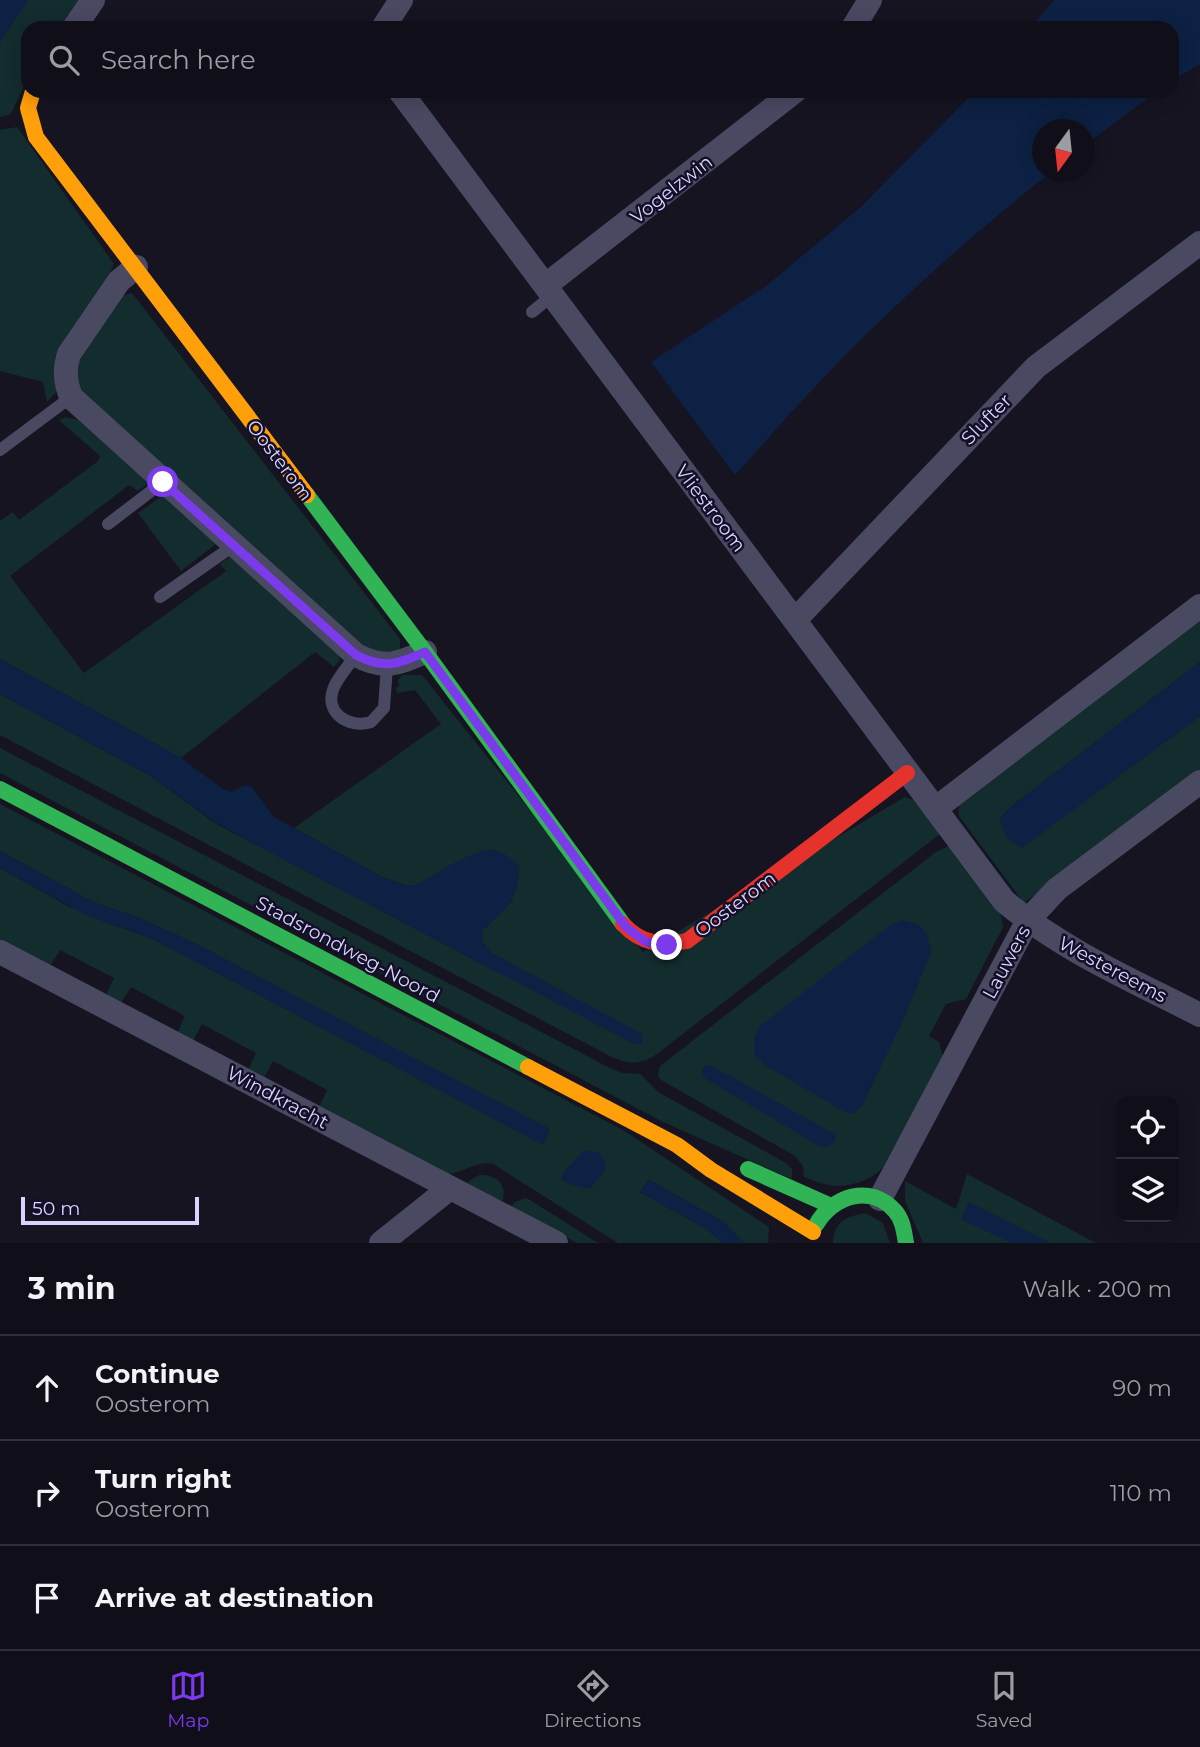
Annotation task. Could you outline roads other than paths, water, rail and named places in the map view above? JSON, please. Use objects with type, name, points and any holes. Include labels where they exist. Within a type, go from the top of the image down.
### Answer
[{"type":"street","points":[[79,21],[93,0]]},
{"type":"street","points":[[388,21],[401,0]]},
{"type":"street","points":[[857,21],[870,0]]},
{"type":"street","name":"Oosterom","points":[[30,98],[28,118],[36,137],[425,652],[626,927],[646,942],[667,945],[687,941],[906,773]]},
{"type":"street","name":"Vliestroom","points":[[405,98],[906,773],[1004,901],[1028,920]]},
{"type":"street","name":"Vogelzwin","points":[[549,290],[786,98]]},
{"type":"street","name":"Slufter","points":[[795,620],[1036,367],[1200,243]]},
{"type":"street","points":[[136,267],[119,281],[69,354],[65,376],[71,397],[356,655],[371,663],[387,666],[425,652]]},
{"type":"street","points":[[935,809],[1200,606]]},
{"type":"street","name":"Lauwers","points":[[880,1199],[1028,920],[1057,889],[1200,782]]},
{"type":"street","name":"Stadsrondweg-Noord","points":[[0,789],[677,1145],[813,1237]]},
{"type":"street","name":"Westereems","points":[[1028,920],[1063,945],[1200,1015]]},
{"type":"street","name":"Windkracht","points":[[0,952],[556,1243]]},
{"type":"street","name":"Stadsrondweg-Noord","points":[[677,1145],[722,1157],[829,1205]]},
{"type":"street","points":[[381,1243],[450,1188]]},
{"type":"street","points":[[813,1237],[818,1218],[829,1205],[844,1198],[862,1195],[880,1199],[894,1211],[904,1227],[906,1243]]},
{"type":"lane","points":[[532,312],[549,290]]},
{"type":"lane","points":[[0,450],[71,397]]},
{"type":"lane","points":[[108,524],[163,482]]},
{"type":"lane","points":[[160,597],[233,546]]},
{"type":"lane","points":[[356,655],[333,688],[331,697],[337,715],[344,721],[362,725],[371,722],[384,708],[387,666]]},
{"type":"water","points":[[0,0],[28,0],[0,42]]},
{"type":"water","points":[[1054,0],[1200,0],[1200,64],[1179,77],[1179,21],[1036,21]]},
{"type":"water","points":[[968,98],[1148,98],[1095,138],[1095,119],[1032,119],[1032,182],[1039,182],[899,303],[814,388],[735,475],[651,362],[766,286],[862,206]]},
{"type":"water","points":[[0,659],[181,758],[223,789],[232,792],[243,786],[251,786],[274,817],[382,877],[405,885],[416,885],[474,854],[492,850],[504,854],[519,867],[516,889],[504,910],[483,930],[482,941],[492,953],[642,1034],[642,1044],[634,1044],[262,848],[215,822],[149,775],[0,694]]},
{"type":"water","points":[[1200,662],[1200,716],[1022,848],[1009,839],[1002,828],[1000,818],[1012,806]]},
{"type":"water","points":[[0,851],[93,902],[137,917],[196,944],[550,1129],[543,1145],[153,939],[86,915],[0,868]]},
{"type":"water","points":[[901,920],[918,924],[928,936],[931,952],[905,1016],[862,1106],[854,1113],[845,1112],[768,1067],[754,1055],[754,1040],[759,1027],[889,926]]},
{"type":"water","points":[[706,1065],[836,1135],[835,1141],[827,1147],[819,1146],[703,1077],[702,1071]]},
{"type":"water","points":[[584,1150],[599,1153],[605,1161],[605,1170],[590,1189],[561,1180],[564,1172]]},
{"type":"water","points":[[649,1180],[722,1221],[744,1243],[723,1243],[705,1228],[640,1192]]},
{"type":"water","points":[[969,1202],[1051,1243],[1011,1243],[961,1219]]}]
